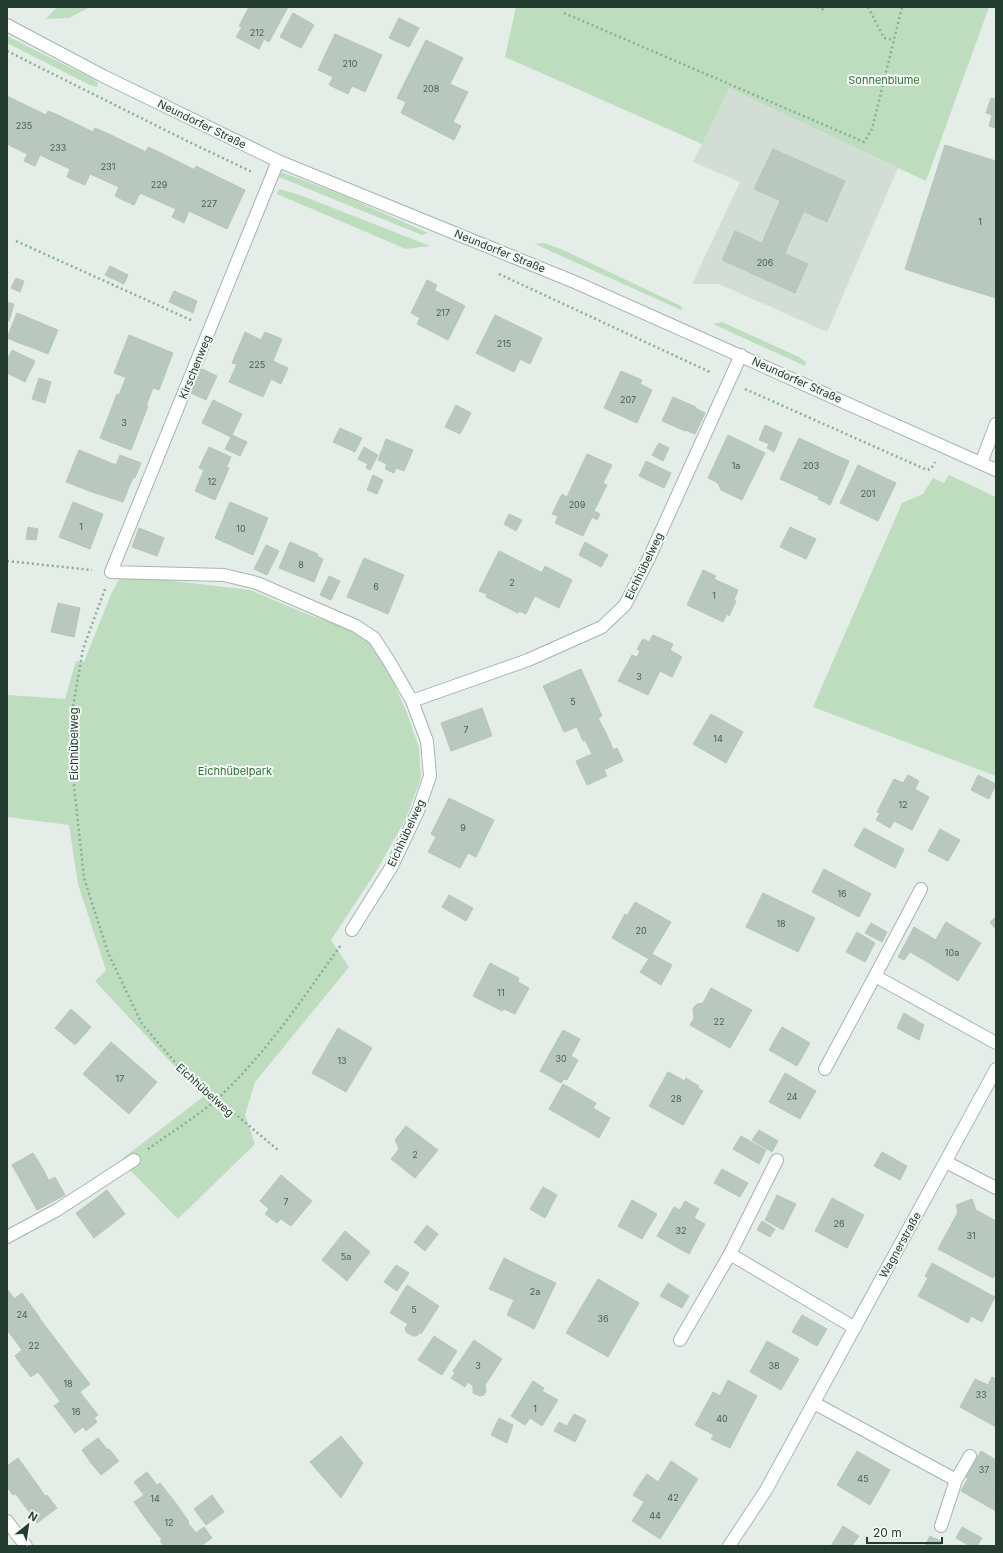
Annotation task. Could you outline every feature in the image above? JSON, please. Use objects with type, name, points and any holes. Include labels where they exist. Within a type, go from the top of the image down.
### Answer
[{"type":"street","name":"Neundorfer Straße","points":[[7,25],[103,76],[278,162],[577,283],[996,470]]},
{"type":"street","name":"Kirschenweg","points":[[111,572],[278,162]]},
{"type":"street","name":"Eichhübelweg","points":[[412,701],[528,660],[602,627],[625,605],[649,558],[741,355]]},
{"type":"street","points":[[981,463],[996,424]]},
{"type":"street","name":"Eichhübelweg","points":[[111,572],[224,575],[257,583],[356,626],[374,638],[412,701],[427,742],[430,776],[418,811],[392,866],[352,930]]},
{"type":"street","points":[[825,1069],[921,889]]},
{"type":"street","points":[[875,976],[996,1043]]},
{"type":"street","name":"Wagnerstraße","points":[[729,1546],[766,1490],[996,1069]]},
{"type":"street","points":[[7,1237],[57,1210],[134,1160]]},
{"type":"street","points":[[680,1340],[730,1254],[777,1160]]},
{"type":"street","points":[[946,1162],[996,1188]]},
{"type":"street","points":[[730,1254],[854,1328]]},
{"type":"street","points":[[814,1403],[956,1480]]},
{"type":"street","points":[[941,1526],[956,1480],[970,1456]]},
{"type":"street","points":[[7,1521],[26,1546]]},
{"type":"path","points":[[816,7],[823,9],[825,7]]},
{"type":"path","points":[[868,7],[884,38],[894,40]]},
{"type":"path","points":[[564,13],[864,142],[872,128],[902,7]]},
{"type":"path","points":[[16,241],[210,329]]},
{"type":"path","points":[[729,382],[928,470],[931,469],[936,461]]},
{"type":"path","points":[[7,561],[111,572]]},
{"type":"path","name":"Eichhübelweg","points":[[111,572],[83,649],[72,714],[74,786],[84,878],[108,953],[142,1024],[180,1068],[278,1150]]},
{"type":"path","points":[[134,1160],[216,1099],[247,1067],[275,1036],[352,930]]},
{"type":"shaded area","points":[[729,88],[898,168],[827,332],[719,284],[692,284],[740,182],[693,162]]},
{"type":"green space","points":[[57,7],[90,7],[69,18],[46,19]]},
{"type":"green space","name":"Sonnenblume","points":[[516,7],[989,7],[926,181],[729,88],[702,144],[505,57]]},
{"type":"green space","points":[[7,36],[93,79],[98,83],[97,87],[90,85],[7,43]]},
{"type":"green space","points":[[281,172],[345,196],[428,233],[422,235],[279,177]]},
{"type":"green space","points":[[279,189],[300,195],[430,246],[406,249],[277,194]]},
{"type":"green space","points":[[544,243],[563,250],[681,306],[683,311],[535,244]]},
{"type":"green space","points":[[722,322],[799,357],[806,362],[805,366],[713,324]]},
{"type":"green space","points":[[949,475],[996,497],[996,776],[813,707],[902,503],[923,494],[933,478],[944,483]]},
{"type":"green space","name":"Eichhübelpark","points":[[120,578],[157,579],[250,590],[309,615],[352,629],[373,644],[386,666],[407,713],[419,748],[421,778],[406,818],[377,870],[331,940],[349,967],[255,1082],[245,1115],[255,1144],[178,1219],[130,1170],[123,1158],[203,1097],[95,981],[106,970],[78,884],[69,825],[7,817],[7,695],[65,699],[76,661],[84,662],[112,592]]},
{"type":"building","points":[[249,7],[288,7],[269,42],[264,39],[259,49],[236,37],[242,27],[239,26]]},
{"type":"building","points":[[293,13],[314,25],[301,48],[280,37]]},
{"type":"building","points":[[399,18],[419,28],[409,47],[389,38]]},
{"type":"building","points":[[335,34],[382,55],[365,92],[352,86],[348,94],[329,85],[333,77],[318,70]]},
{"type":"building","points":[[426,40],[463,58],[450,84],[468,92],[453,122],[461,126],[454,140],[401,113],[406,102],[397,98]]},
{"type":"building","points":[[7,96],[46,115],[27,154],[7,144]]},
{"type":"building","points":[[991,98],[996,99],[996,128],[989,126],[992,115],[986,113]]},
{"type":"building","points":[[48,111],[58,115],[46,141],[36,136]]},
{"type":"building","points":[[58,115],[93,132],[71,179],[67,177],[70,169],[40,155],[35,166],[24,161],[36,136],[46,141]]},
{"type":"building","points":[[95,128],[109,134],[97,159],[83,152]]},
{"type":"building","points":[[109,134],[146,152],[123,200],[115,196],[119,187],[90,174],[85,185],[71,179],[83,152],[97,159]]},
{"type":"building","points":[[945,145],[983,157],[944,282],[905,269]]},
{"type":"building","points":[[148,147],[159,152],[147,178],[136,173]]},
{"type":"building","points":[[773,149],[845,181],[827,222],[754,189]]},
{"type":"building","points":[[159,152],[195,170],[176,209],[140,193],[134,205],[123,200],[136,173],[147,178]]},
{"type":"building","points":[[983,157],[996,161],[996,298],[944,282]]},
{"type":"building","points":[[196,166],[208,172],[197,197],[184,191]]},
{"type":"building","points":[[208,172],[245,190],[227,229],[189,211],[184,223],[172,217],[184,191],[197,197]]},
{"type":"building","points":[[780,201],[804,211],[785,253],[762,243]]},
{"type":"building","points":[[735,231],[808,264],[795,293],[722,260]]},
{"type":"building","points":[[110,266],[128,275],[124,284],[105,275]]},
{"type":"building","points":[[16,278],[24,281],[20,292],[11,288]]},
{"type":"building","points":[[427,280],[437,285],[420,318],[411,313]]},
{"type":"building","points":[[434,290],[465,306],[448,340],[417,324]]},
{"type":"building","points":[[174,291],[197,301],[193,313],[169,302]]},
{"type":"building","points":[[7,302],[14,304],[9,321],[7,321]]},
{"type":"building","points":[[17,313],[29,318],[19,343],[7,338]]},
{"type":"building","points":[[495,315],[532,333],[514,372],[476,353]]},
{"type":"building","points":[[29,318],[46,325],[36,349],[19,343]]},
{"type":"building","points":[[46,325],[58,330],[48,354],[36,349]]},
{"type":"building","points":[[245,332],[261,340],[265,332],[282,339],[273,361],[288,368],[281,384],[271,379],[263,397],[229,382],[237,364],[232,363]]},
{"type":"building","points":[[532,333],[542,338],[530,364],[520,359]]},
{"type":"building","points":[[129,335],[173,353],[159,390],[114,373]]},
{"type":"building","points":[[12,350],[35,361],[25,382],[7,373],[7,360]]},
{"type":"building","points":[[202,369],[217,376],[206,400],[191,393]]},
{"type":"building","points":[[621,371],[642,380],[640,384],[652,390],[637,423],[604,408]]},
{"type":"building","points":[[126,377],[153,388],[146,406],[119,395]]},
{"type":"building","points":[[39,378],[51,382],[45,403],[32,399]]},
{"type":"building","points":[[117,394],[148,406],[131,450],[100,438]]},
{"type":"building","points":[[673,397],[696,407],[685,431],[662,421]]},
{"type":"building","points":[[213,400],[242,414],[231,437],[202,423]]},
{"type":"building","points":[[456,405],[471,413],[460,434],[445,427]]},
{"type":"building","points":[[695,408],[705,413],[695,434],[685,430]]},
{"type":"building","points":[[765,425],[782,433],[774,452],[767,448],[769,444],[759,440]]},
{"type":"building","points":[[340,428],[362,438],[355,452],[333,442]]},
{"type":"building","points":[[232,435],[247,442],[240,456],[225,449]]},
{"type":"building","points":[[728,435],[765,453],[742,500],[721,490],[718,483],[708,478]]},
{"type":"building","points":[[799,438],[840,457],[832,473],[842,478],[830,505],[818,499],[819,497],[780,479]]},
{"type":"building","points":[[386,439],[413,450],[404,471],[396,468],[394,473],[385,469],[387,464],[378,460]]},
{"type":"building","points":[[659,443],[669,448],[663,461],[652,455]]},
{"type":"building","points":[[209,447],[231,457],[227,466],[204,457]]},
{"type":"building","points":[[364,447],[378,455],[370,470],[366,468],[368,464],[358,459]]},
{"type":"building","points":[[79,450],[116,465],[110,479],[99,475],[92,492],[66,482]]},
{"type":"building","points":[[587,454],[612,465],[603,483],[579,471]]},
{"type":"building","points":[[120,455],[141,463],[135,478],[114,470]]},
{"type":"building","points":[[204,457],[229,468],[215,500],[195,491],[204,470],[199,468]]},
{"type":"building","points":[[840,457],[849,461],[842,478],[832,473]]},
{"type":"building","points":[[646,461],[671,473],[664,488],[639,476]]},
{"type":"building","points":[[858,465],[896,483],[878,521],[840,503]]},
{"type":"building","points":[[114,470],[133,478],[129,487],[110,479]]},
{"type":"building","points":[[579,471],[607,485],[594,511],[600,514],[597,520],[592,517],[583,536],[555,523],[558,516],[552,514],[562,494],[567,497]]},
{"type":"building","points":[[99,475],[129,487],[123,502],[92,492]]},
{"type":"building","points":[[373,475],[383,480],[377,494],[367,490]]},
{"type":"building","points":[[73,502],[103,514],[90,549],[59,537]]},
{"type":"building","points":[[230,502],[268,518],[253,555],[215,538]]},
{"type":"building","points":[[509,514],[522,520],[516,531],[504,524]]},
{"type":"building","points":[[28,527],[38,529],[36,540],[26,539]]},
{"type":"building","points":[[790,527],[816,539],[806,559],[780,547]]},
{"type":"building","points":[[139,528],[164,538],[157,556],[132,547]]},
{"type":"building","points":[[290,542],[318,554],[317,556],[323,559],[314,582],[279,568]]},
{"type":"building","points":[[585,542],[608,555],[601,567],[579,555]]},
{"type":"building","points":[[266,545],[279,551],[267,575],[254,569]]},
{"type":"building","points":[[499,551],[545,574],[526,614],[519,611],[518,613],[486,597],[487,594],[479,591]]},
{"type":"building","points":[[364,558],[404,575],[388,614],[347,597]]},
{"type":"building","points":[[545,566],[572,580],[559,608],[535,596],[545,574],[542,572]]},
{"type":"building","points":[[703,570],[716,576],[714,579],[738,590],[734,600],[736,601],[729,616],[727,614],[723,622],[687,605]]},
{"type":"building","points":[[329,576],[340,581],[331,600],[320,595]]},
{"type":"building","points":[[58,603],[80,608],[74,637],[51,632]]},
{"type":"building","points":[[653,635],[673,644],[660,671],[642,663],[643,660],[637,657],[640,651],[637,649],[643,639],[649,642]]},
{"type":"building","points":[[670,650],[682,657],[672,677],[660,671]]},
{"type":"building","points":[[632,655],[643,660],[642,663],[660,671],[648,695],[618,681]]},
{"type":"building","points":[[581,669],[602,716],[598,718],[605,731],[583,741],[577,727],[564,732],[543,686]]},
{"type":"building","points":[[482,708],[492,736],[451,751],[441,723]]},
{"type":"building","points":[[711,714],[743,732],[726,763],[693,744]]},
{"type":"building","points":[[605,731],[613,749],[594,758],[585,740]]},
{"type":"building","points":[[617,748],[623,761],[604,770],[607,776],[587,785],[576,761],[592,754],[594,758]]},
{"type":"building","points":[[908,775],[919,781],[915,789],[929,797],[912,830],[894,821],[890,828],[876,820],[880,813],[877,812],[894,779],[903,783]]},
{"type":"building","points":[[978,775],[996,784],[989,799],[971,790]]},
{"type":"building","points":[[449,798],[494,820],[476,857],[468,853],[460,868],[428,852],[436,837],[431,834]]},
{"type":"building","points":[[864,828],[904,849],[895,868],[854,846]]},
{"type":"building","points":[[940,829],[960,840],[948,861],[928,851]]},
{"type":"building","points":[[824,869],[871,894],[859,917],[812,892]]},
{"type":"building","points":[[763,893],[815,918],[798,952],[746,927]]},
{"type":"building","points":[[449,895],[473,908],[466,921],[442,907]]},
{"type":"building","points":[[635,902],[671,922],[649,959],[612,938],[625,914],[627,916]]},
{"type":"building","points":[[996,917],[996,930],[990,922]]},
{"type":"building","points":[[946,922],[981,943],[958,981],[924,960]]},
{"type":"building","points":[[871,923],[887,932],[882,942],[865,933]]},
{"type":"building","points":[[914,927],[936,940],[924,960],[910,952],[904,960],[898,957]]},
{"type":"building","points":[[857,932],[875,943],[865,962],[846,952]]},
{"type":"building","points":[[652,954],[672,965],[661,985],[640,972]]},
{"type":"building","points":[[490,963],[519,978],[518,982],[529,988],[515,1014],[504,1009],[502,1011],[473,996]]},
{"type":"building","points":[[711,988],[752,1010],[730,1048],[690,1025],[694,1018],[693,1008],[697,1004],[703,1003]]},
{"type":"building","points":[[71,1009],[91,1027],[75,1045],[55,1028]]},
{"type":"building","points":[[904,1013],[924,1025],[919,1040],[897,1028]]},
{"type":"building","points":[[782,1027],[810,1043],[797,1066],[769,1050]]},
{"type":"building","points":[[338,1028],[372,1048],[346,1092],[312,1073]]},
{"type":"building","points":[[563,1030],[580,1039],[571,1056],[578,1060],[567,1080],[564,1079],[561,1083],[540,1071]]},
{"type":"building","points":[[111,1042],[157,1082],[129,1114],[83,1074]]},
{"type":"building","points":[[668,1072],[685,1081],[686,1078],[699,1086],[698,1088],[703,1091],[683,1125],[649,1106]]},
{"type":"building","points":[[785,1073],[816,1091],[800,1119],[769,1102]]},
{"type":"building","points":[[563,1084],[596,1103],[582,1128],[549,1109]]},
{"type":"building","points":[[593,1108],[610,1118],[599,1138],[582,1128]]},
{"type":"building","points":[[406,1126],[438,1150],[415,1178],[391,1159],[399,1149],[395,1140]]},
{"type":"building","points":[[759,1130],[778,1141],[772,1152],[752,1140]]},
{"type":"building","points":[[741,1136],[766,1150],[759,1164],[733,1149]]},
{"type":"building","points":[[882,1152],[907,1166],[900,1180],[874,1166]]},
{"type":"building","points":[[33,1153],[43,1169],[21,1181],[12,1165]]},
{"type":"building","points":[[43,1169],[49,1181],[27,1192],[21,1181]]},
{"type":"building","points":[[722,1169],[748,1183],[740,1197],[714,1183]]},
{"type":"building","points":[[281,1175],[312,1201],[291,1226],[281,1219],[277,1223],[265,1214],[269,1209],[260,1201]]},
{"type":"building","points":[[55,1177],[65,1195],[37,1210],[27,1192]]},
{"type":"building","points":[[543,1187],[557,1195],[545,1218],[530,1209]]},
{"type":"building","points":[[107,1190],[125,1214],[94,1238],[76,1213]]},
{"type":"building","points":[[777,1195],[796,1204],[783,1230],[765,1220]]},
{"type":"building","points":[[832,1198],[864,1215],[847,1248],[815,1231]]},
{"type":"building","points":[[972,1199],[976,1210],[996,1221],[996,1273],[993,1278],[938,1249],[958,1212],[956,1205]]},
{"type":"building","points":[[632,1200],[657,1214],[642,1239],[618,1226]]},
{"type":"building","points":[[685,1201],[699,1209],[694,1218],[705,1224],[689,1254],[657,1236],[674,1207],[680,1210]]},
{"type":"building","points":[[762,1221],[775,1229],[770,1237],[757,1230]]},
{"type":"building","points":[[427,1225],[438,1234],[425,1251],[414,1242]]},
{"type":"building","points":[[345,1231],[370,1252],[347,1281],[322,1260]]},
{"type":"building","points":[[504,1258],[528,1270],[514,1300],[489,1289]]},
{"type":"building","points":[[932,1263],[995,1297],[982,1322],[971,1316],[968,1323],[918,1296],[928,1278],[925,1276]]},
{"type":"building","points":[[396,1265],[409,1273],[397,1291],[384,1282]]},
{"type":"building","points":[[528,1270],[556,1283],[534,1329],[507,1315]]},
{"type":"building","points":[[598,1279],[639,1303],[608,1357],[566,1333]]},
{"type":"building","points":[[668,1283],[689,1296],[682,1308],[660,1296]]},
{"type":"building","points":[[407,1285],[439,1306],[421,1334],[420,1332],[417,1336],[413,1336],[406,1332],[405,1328],[408,1324],[390,1313]]},
{"type":"building","points":[[7,1289],[17,1302],[7,1310]]},
{"type":"building","points":[[22,1293],[40,1318],[14,1339],[7,1330],[7,1310],[17,1302],[14,1299]]},
{"type":"building","points":[[802,1315],[827,1329],[817,1346],[792,1332]]},
{"type":"building","points":[[40,1319],[56,1340],[22,1366],[15,1356],[22,1350],[14,1339]]},
{"type":"building","points":[[434,1336],[457,1351],[442,1375],[418,1360]]},
{"type":"building","points":[[56,1340],[72,1361],[45,1381],[38,1372],[31,1377],[22,1366]]},
{"type":"building","points":[[474,1340],[502,1359],[485,1385],[486,1391],[484,1395],[480,1396],[473,1393],[473,1386],[468,1382],[465,1387],[451,1378],[455,1373],[453,1371]]},
{"type":"building","points":[[767,1341],[799,1359],[781,1390],[750,1372]]},
{"type":"building","points":[[72,1361],[90,1384],[63,1405],[45,1381]]},
{"type":"building","points":[[992,1377],[996,1379],[996,1403],[987,1422],[960,1407],[975,1379],[988,1385]]},
{"type":"building","points":[[728,1380],[757,1396],[749,1411],[720,1396]]},
{"type":"building","points":[[533,1381],[544,1388],[542,1391],[558,1400],[542,1426],[530,1418],[525,1425],[511,1416]]},
{"type":"building","points":[[80,1392],[98,1415],[94,1418],[97,1422],[86,1431],[83,1427],[75,1433],[54,1406],[61,1401],[63,1405]]},
{"type":"building","points":[[713,1392],[749,1411],[730,1448],[711,1439],[714,1435],[695,1425]]},
{"type":"building","points":[[996,1403],[996,1427],[987,1422]]},
{"type":"building","points":[[574,1414],[586,1420],[575,1442],[562,1435]]},
{"type":"building","points":[[499,1418],[513,1425],[507,1443],[491,1435]]},
{"type":"building","points":[[559,1422],[567,1426],[562,1435],[554,1431]]},
{"type":"building","points":[[341,1436],[363,1463],[341,1498],[310,1462]]},
{"type":"building","points":[[98,1438],[108,1450],[91,1463],[82,1450]]},
{"type":"building","points":[[109,1449],[119,1461],[101,1475],[91,1463]]},
{"type":"building","points":[[857,1451],[890,1470],[870,1505],[837,1485]]},
{"type":"building","points":[[981,1451],[996,1460],[996,1494],[966,1477]]},
{"type":"building","points":[[18,1458],[34,1480],[13,1495],[7,1487],[7,1466]]},
{"type":"building","points":[[671,1461],[698,1479],[679,1509],[640,1484],[647,1474],[658,1482]]},
{"type":"building","points":[[147,1472],[157,1485],[160,1483],[175,1502],[148,1522],[134,1502],[144,1495],[134,1482]]},
{"type":"building","points":[[968,1478],[996,1494],[996,1511],[961,1491]]},
{"type":"building","points":[[34,1480],[45,1496],[27,1509],[15,1493]]},
{"type":"building","points":[[640,1484],[679,1509],[660,1539],[632,1521],[644,1502],[633,1495]]},
{"type":"building","points":[[47,1495],[57,1508],[37,1523],[27,1509]]},
{"type":"building","points":[[212,1495],[224,1512],[206,1525],[194,1509]]},
{"type":"building","points":[[175,1502],[189,1522],[163,1541],[148,1522]]},
{"type":"building","points":[[188,1523],[196,1533],[178,1546],[164,1546],[160,1541],[163,1541]]},
{"type":"building","points":[[843,1526],[859,1536],[852,1546],[831,1546]]},
{"type":"building","points":[[204,1527],[212,1538],[201,1546],[178,1546]]},
{"type":"building","points":[[962,1527],[982,1538],[977,1546],[970,1546],[956,1538]]},
{"type":"building","points":[[930,1536],[942,1542],[940,1546],[925,1546]]}]
